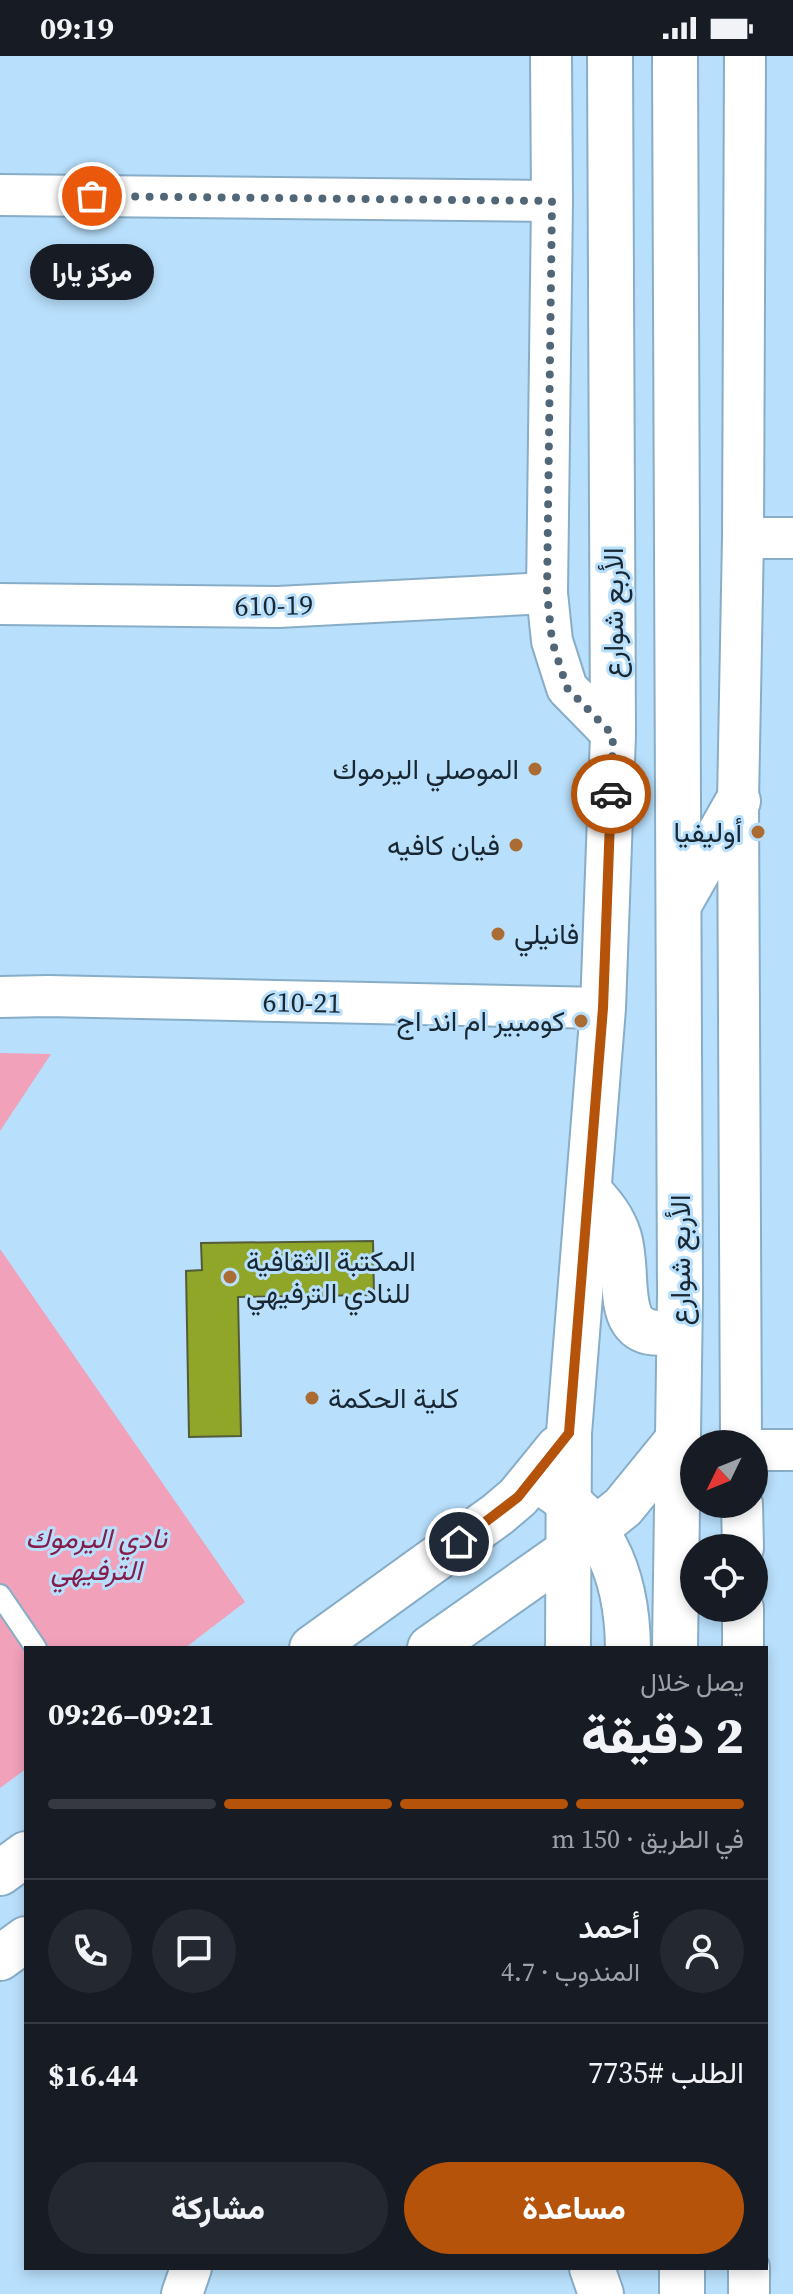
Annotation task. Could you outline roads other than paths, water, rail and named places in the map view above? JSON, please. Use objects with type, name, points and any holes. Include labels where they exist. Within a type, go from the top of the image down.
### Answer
[{"type":"main road","name":"الأربع شوارع","points":[[568,1636],[566,1515],[569,1433],[603,1008],[613,735],[610,56]]},
{"type":"main road","name":"الأربع شوارع","points":[[675,56],[680,903],[675,1646]]},
{"type":"main road","points":[[680,903],[738,801]]},
{"type":"main road","points":[[589,1191],[609,1216],[620,1241],[626,1308],[631,1319],[649,1333],[679,1330]]},
{"type":"main road","points":[[315,1646],[498,1514],[566,1515],[623,1507],[676,1442]]},
{"type":"main road","points":[[566,1515],[612,1558],[623,1589],[628,1634]]},
{"type":"main road","points":[[432,1646],[566,1515]]},
{"type":"main road","points":[[568,1636],[586,1611],[597,1609],[608,1610],[628,1634]]},
{"type":"main road","points":[[0,1873],[24,1855]]},
{"type":"main road","points":[[0,1958],[24,1940]]},
{"type":"main road","points":[[593,2270],[601,2294]]},
{"type":"main road","points":[[682,2270],[682,2294]]},
{"type":"street","points":[[551,56],[547,593],[552,641],[567,688],[613,735]]},
{"type":"street","points":[[741,1430],[738,801],[743,538],[745,56]]},
{"type":"street","points":[[0,195],[552,201]]},
{"type":"street","points":[[743,538],[793,538]]},
{"type":"street","name":"610-19","points":[[0,604],[278,607],[547,593]]},
{"type":"street","name":"610-21","points":[[0,997],[603,1008]]},
{"type":"street","points":[[768,1450],[793,1450]]},
{"type":"street","points":[[743,1622],[743,1646]]},
{"type":"street","points":[[182,2294],[190,2270]]},
{"type":"street","points":[[749,2270],[749,2294]]},
{"type":"lane","points":[[0,1595],[35,1646]]},
{"type":"place","name":"مركز يارا","points":[[92,196]]},
{"type":"place","name":"الموصلي اليرموك","points":[[535,769]]},
{"type":"place","name":"أوليفيا","points":[[758,832]]},
{"type":"place","name":"فيان كافيه","points":[[516,845]]},
{"type":"place","name":"فانيلي","points":[[498,934]]},
{"type":"place","name":"كومبير ام اند اج","points":[[581,1021]]},
{"type":"place","name":"المكتبة الثقافية للنادي الترفيهي","points":[[230,1277]]},
{"type":"place","name":"كلية الحكمة","points":[[312,1398]]},
{"type":"park label","name":"نادي اليرموك الترفيهي","points":[[96,1554]]}]
